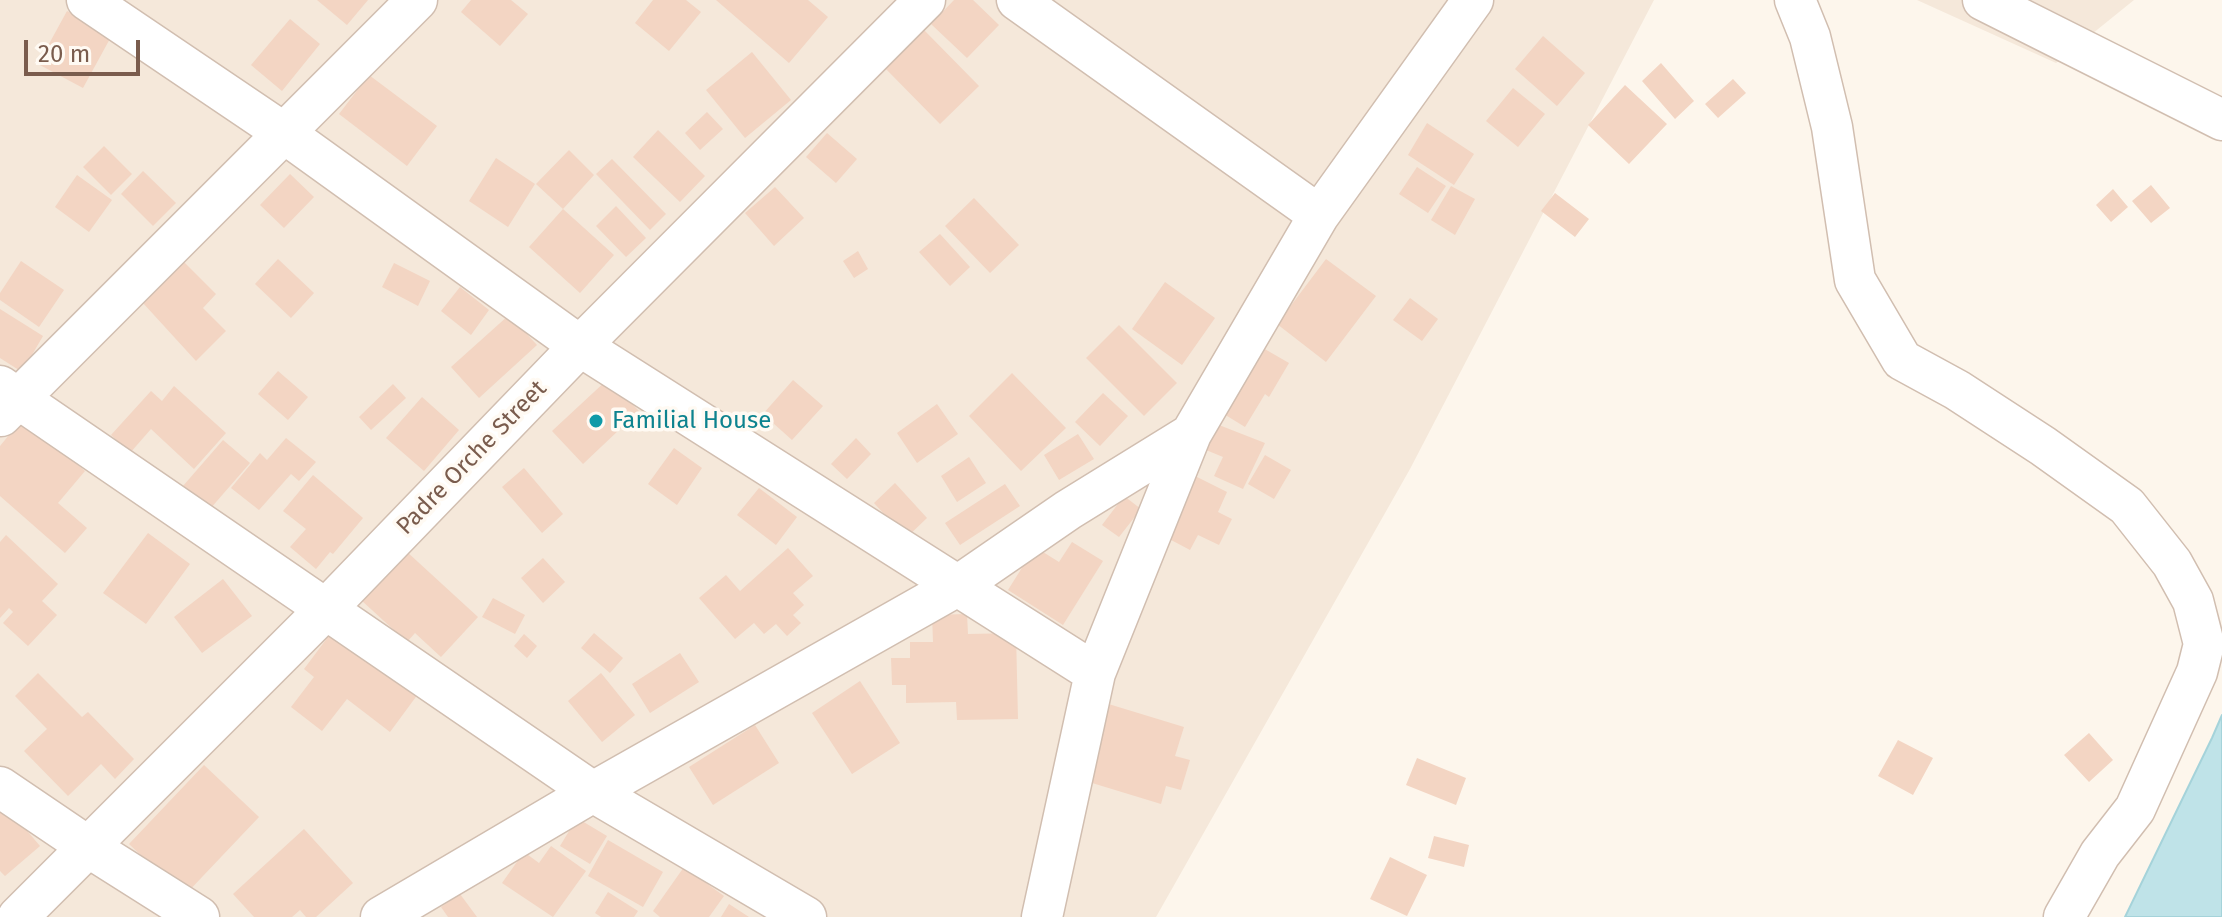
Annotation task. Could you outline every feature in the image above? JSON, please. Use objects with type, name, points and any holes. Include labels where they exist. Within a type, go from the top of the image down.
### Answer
[{"type":"street","points":[[87,0],[284,133],[580,346],[1095,673]]},
{"type":"street","points":[[417,0],[284,133],[6,400],[325,610],[593,792],[806,917]]},
{"type":"street","name":"Padre Orche Street","points":[[18,917],[90,848],[580,346],[925,0]]},
{"type":"street","points":[[1017,0],[1319,215]]},
{"type":"street","points":[[1042,917],[1095,673],[1191,434],[1319,215],[1473,0]]},
{"type":"street","points":[[1795,0],[1810,37],[1832,127],[1855,280],[1902,360],[1967,396],[2127,506],[2172,563],[2193,601],[2204,644],[2197,672],[2135,809],[2100,854],[2064,917]]},
{"type":"street","points":[[1983,0],[2222,120]]},
{"type":"street","points":[[381,917],[593,792],[959,585],[1068,510],[1191,434]]},
{"type":"street","points":[[0,787],[199,917]]},
{"type":"shaded area","points":[[0,0],[1654,0],[1410,469],[1156,917],[0,917]]},
{"type":"shaded area","points":[[1917,0],[2134,0],[2056,63]]},
{"type":"water","points":[[2222,715],[2222,917],[2125,917],[2212,738]]},
{"type":"building","points":[[317,0],[368,0],[347,25]]},
{"type":"building","points":[[471,0],[511,0],[528,14],[500,46],[461,12]]},
{"type":"building","points":[[653,0],[686,0],[701,12],[669,51],[635,23]]},
{"type":"building","points":[[716,0],[808,0],[828,17],[789,63]]},
{"type":"building","points":[[954,0],[973,0],[999,25],[967,58],[931,24]]},
{"type":"building","points":[[67,11],[112,35],[83,88],[38,64]]},
{"type":"building","points":[[290,19],[320,44],[282,91],[251,65]]},
{"type":"building","points":[[924,30],[979,86],[940,124],[885,68]]},
{"type":"building","points":[[1543,36],[1585,73],[1557,106],[1515,69]]},
{"type":"building","points":[[752,52],[791,100],[745,138],[706,90]]},
{"type":"building","points":[[1661,63],[1694,101],[1675,119],[1642,81]]},
{"type":"building","points":[[369,75],[437,126],[407,166],[339,114]]},
{"type":"building","points":[[1733,79],[1746,93],[1718,118],[1705,104]]},
{"type":"building","points":[[1625,85],[1667,124],[1629,164],[1588,125]]},
{"type":"building","points":[[1513,88],[1545,114],[1518,147],[1486,121]]},
{"type":"building","points":[[707,112],[723,129],[700,150],[685,133]]},
{"type":"building","points":[[1427,123],[1474,154],[1454,185],[1408,155]]},
{"type":"building","points":[[658,130],[705,176],[680,202],[633,157]]},
{"type":"building","points":[[827,133],[857,159],[836,183],[806,157]]},
{"type":"building","points":[[104,146],[132,174],[111,195],[83,167]]},
{"type":"building","points":[[569,150],[594,175],[563,209],[536,184]]},
{"type":"building","points":[[496,158],[535,184],[508,227],[469,201]]},
{"type":"building","points":[[612,159],[666,214],[650,230],[596,174]]},
{"type":"building","points":[[1417,167],[1446,186],[1428,213],[1399,194]]},
{"type":"building","points":[[143,171],[176,203],[153,226],[121,194]]},
{"type":"building","points":[[290,174],[314,197],[284,228],[260,205]]},
{"type":"building","points":[[77,175],[112,200],[89,232],[55,207]]},
{"type":"building","points":[[2151,185],[2170,208],[2151,223],[2132,201]]},
{"type":"building","points":[[1451,186],[1475,199],[1455,235],[1431,220]]},
{"type":"building","points":[[775,187],[804,218],[774,246],[745,213]]},
{"type":"building","points":[[2113,189],[2128,207],[2111,222],[2096,205]]},
{"type":"building","points":[[1555,193],[1589,219],[1575,237],[1541,211]]},
{"type":"building","points":[[974,198],[1019,245],[990,273],[945,226]]},
{"type":"building","points":[[616,206],[646,238],[626,257],[596,226]]},
{"type":"building","points":[[563,209],[614,255],[580,293],[529,247]]},
{"type":"building","points":[[940,234],[970,267],[950,286],[919,252]]},
{"type":"building","points":[[858,251],[868,269],[854,278],[843,261]]},
{"type":"building","points":[[278,259],[314,293],[291,318],[255,284]]},
{"type":"building","points":[[1326,259],[1376,296],[1326,362],[1277,324]]},
{"type":"building","points":[[21,261],[64,290],[39,327],[0,300],[0,293]]},
{"type":"building","points":[[184,262],[216,294],[203,308],[226,331],[196,361],[143,303]]},
{"type":"building","points":[[394,263],[430,281],[418,306],[382,287]]},
{"type":"building","points":[[1165,282],[1215,318],[1182,365],[1132,329]]},
{"type":"building","points":[[460,287],[489,310],[471,335],[441,311]]},
{"type":"building","points":[[1410,298],[1438,319],[1422,341],[1393,320]]},
{"type":"building","points":[[0,309],[43,336],[22,372],[0,358]]},
{"type":"building","points":[[509,315],[537,345],[479,398],[451,367]]},
{"type":"building","points":[[1119,325],[1177,383],[1144,416],[1086,358]]},
{"type":"building","points":[[1256,344],[1289,363],[1269,397],[1265,394],[1245,427],[1219,411]]},
{"type":"building","points":[[278,371],[308,397],[288,420],[258,394]]},
{"type":"building","points":[[1012,373],[1066,428],[1021,471],[969,416]]},
{"type":"building","name":"Familial House","points":[[608,379],[639,411],[583,464],[552,431]]},
{"type":"building","points":[[793,380],[823,406],[792,440],[763,414]]},
{"type":"building","points":[[393,384],[406,398],[371,430],[359,417]]},
{"type":"building","points":[[174,386],[226,433],[194,469],[151,429],[130,453],[111,435],[151,391],[162,401]]},
{"type":"building","points":[[1103,393],[1128,416],[1100,446],[1075,422]]},
{"type":"building","points":[[422,397],[459,430],[424,471],[386,438]]},
{"type":"building","points":[[937,404],[958,434],[917,463],[897,433]]},
{"type":"building","points":[[23,418],[85,471],[58,503],[87,528],[65,553],[0,496],[0,446]]},
{"type":"building","points":[[1219,425],[1265,443],[1243,489],[1214,476],[1223,457],[1206,450]]},
{"type":"building","points":[[1078,434],[1094,459],[1059,480],[1044,455]]},
{"type":"building","points":[[286,438],[316,462],[299,481],[291,474],[259,510],[231,488],[260,453],[267,460]]},
{"type":"building","points":[[856,438],[871,454],[847,479],[831,464]]},
{"type":"building","points":[[223,440],[250,463],[210,509],[183,486]]},
{"type":"building","points":[[674,448],[702,468],[677,505],[648,484]]},
{"type":"building","points":[[1265,455],[1291,470],[1274,499],[1248,484]]},
{"type":"building","points":[[969,457],[986,483],[957,502],[941,476]]},
{"type":"building","points":[[524,468],[563,514],[542,533],[502,487]]},
{"type":"building","points":[[1187,472],[1227,492],[1218,512],[1232,519],[1219,545],[1198,535],[1190,550],[1156,532]]},
{"type":"building","points":[[313,475],[363,518],[316,569],[290,547],[306,529],[283,511]]},
{"type":"building","points":[[895,483],[927,518],[906,538],[874,503]]},
{"type":"building","points":[[1005,484],[1020,506],[960,545],[945,523]]},
{"type":"building","points":[[759,488],[797,517],[776,545],[737,515]]},
{"type":"building","points":[[1124,496],[1141,509],[1119,537],[1102,525]]},
{"type":"building","points":[[148,533],[190,564],[146,624],[103,593]]},
{"type":"building","points":[[6,535],[58,584],[42,601],[57,615],[28,646],[3,623],[13,612],[9,608],[0,618],[0,542]]},
{"type":"building","points":[[1072,542],[1103,561],[1063,625],[1008,590],[1035,547],[1059,562]]},
{"type":"building","points":[[788,548],[813,576],[793,593],[804,605],[793,615],[801,623],[787,636],[776,624],[764,634],[754,623],[735,639],[699,598],[726,575],[740,591]]},
{"type":"building","points":[[406,551],[478,617],[441,657],[415,633],[407,642],[361,600]]},
{"type":"building","points":[[543,558],[565,582],[543,603],[521,578]]},
{"type":"building","points":[[223,579],[252,616],[202,653],[174,617]]},
{"type":"building","points":[[493,598],[525,615],[515,634],[482,617]]},
{"type":"building","points":[[967,614],[968,634],[1016,633],[1018,719],[957,720],[956,702],[906,703],[906,685],[892,685],[891,658],[910,658],[910,642],[933,642],[932,615]]},
{"type":"building","points":[[337,625],[421,690],[390,732],[347,699],[322,731],[291,707],[314,677],[304,669]]},
{"type":"building","points":[[594,633],[623,658],[610,673],[581,648]]},
{"type":"building","points":[[524,634],[537,646],[527,658],[514,646]]},
{"type":"building","points":[[680,653],[699,682],[650,713],[632,684]]},
{"type":"building","points":[[38,673],[82,717],[88,712],[134,759],[115,779],[101,764],[68,796],[24,751],[47,729],[15,696]]},
{"type":"building","points":[[601,673],[635,715],[602,742],[568,701]]},
{"type":"building","points":[[860,681],[900,743],[852,774],[812,713]]},
{"type":"building","points":[[1102,702],[1184,727],[1175,756],[1190,760],[1181,790],[1166,786],[1161,804],[1079,779]]},
{"type":"building","points":[[755,725],[779,763],[713,805],[689,767]]},
{"type":"building","points":[[2089,733],[2113,760],[2089,782],[2064,755]]},
{"type":"building","points":[[1898,740],[1933,758],[1913,795],[1878,776]]},
{"type":"building","points":[[1417,758],[1466,778],[1456,805],[1406,785]]},
{"type":"building","points":[[204,765],[259,817],[184,896],[129,844]]},
{"type":"building","points":[[6,806],[40,846],[5,876],[0,871],[0,811]]},
{"type":"building","points":[[577,818],[607,836],[590,864],[560,846]]},
{"type":"building","points":[[304,829],[353,883],[316,917],[306,917],[300,910],[292,917],[254,917],[233,894]]},
{"type":"building","points":[[1434,836],[1469,845],[1464,867],[1428,858]]},
{"type":"building","points":[[608,840],[663,872],[643,907],[588,876]]},
{"type":"building","points":[[551,846],[586,871],[553,917],[502,883],[524,852],[539,863]]},
{"type":"building","points":[[1390,857],[1427,875],[1407,916],[1370,899]]},
{"type":"building","points":[[684,867],[724,896],[709,917],[660,917],[653,911]]},
{"type":"building","points":[[608,892],[638,911],[634,917],[601,917],[595,913]]},
{"type":"building","points":[[460,894],[477,917],[448,917],[441,907]]},
{"type":"building","points":[[729,904],[749,917],[721,917]]},
{"type":"place","name":"Familial House","points":[[596,421]]}]
